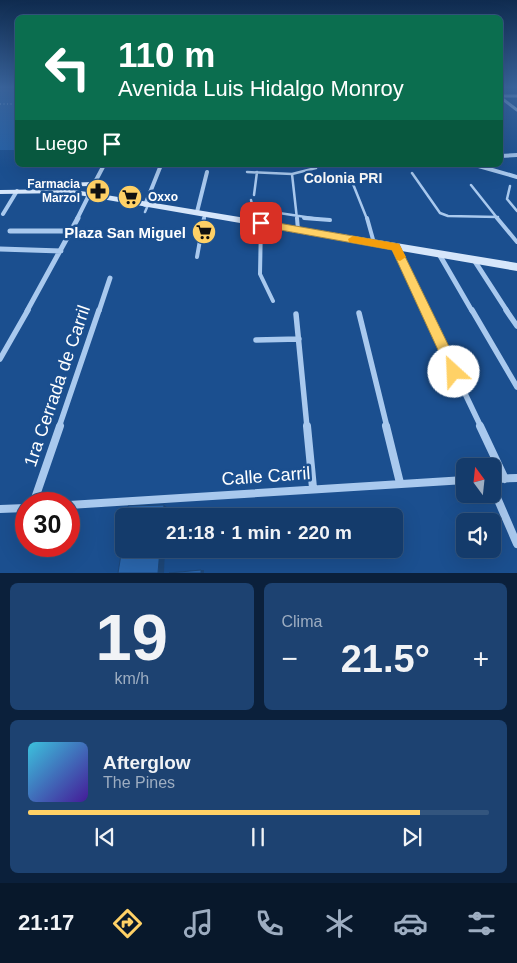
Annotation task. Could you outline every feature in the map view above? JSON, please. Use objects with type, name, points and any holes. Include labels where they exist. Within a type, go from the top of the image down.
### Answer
[{"type":"street","points":[[503,156],[517,155]]},
{"type":"street","points":[[0,359],[61,251],[103,167]]},
{"type":"street","points":[[146,207],[160,167]]},
{"type":"street","points":[[482,167],[517,177]]},
{"type":"street","points":[[201,213],[207,172]]},
{"type":"street","points":[[0,186],[94,184]]},
{"type":"street","points":[[0,192],[57,190],[146,207],[201,213],[517,267]]},
{"type":"street","points":[[3,214],[17,191]]},
{"type":"street","points":[[10,231],[71,231]]},
{"type":"street","points":[[396,247],[505,479]]},
{"type":"street","points":[[0,249],[61,251]]},
{"type":"street","points":[[439,254],[517,387]]},
{"type":"street","points":[[474,260],[517,326]]},
{"type":"street","name":"1ra Cerrada de Carril","points":[[37,492],[110,278]]},
{"type":"street","points":[[359,313],[400,483]]},
{"type":"street","points":[[296,314],[313,488]]},
{"type":"street","points":[[256,340],[299,339]]},
{"type":"street","points":[[501,479],[517,478]]},
{"type":"street","name":"Calle Carril","points":[[80,504],[456,480]]},
{"type":"street","points":[[499,503],[517,544]]},
{"type":"street","points":[[0,509],[15,508]]},
{"type":"lane","points":[[247,172],[292,174],[316,168]]},
{"type":"lane","points":[[254,195],[257,172]]},
{"type":"lane","points":[[412,173],[440,212],[448,216],[498,217]]},
{"type":"lane","points":[[292,174],[298,230]]},
{"type":"lane","points":[[353,184],[372,230],[374,243]]},
{"type":"lane","points":[[471,184],[517,242]]},
{"type":"lane","points":[[510,186],[507,199],[516,210]]},
{"type":"lane","points":[[251,200],[253,209],[296,217],[330,220]]},
{"type":"lane","points":[[197,257],[201,213]]},
{"type":"lane","points":[[261,223],[260,274],[273,301]]},
{"type":"shaded area","points":[[0,115],[15,115],[15,150],[0,150]]},
{"type":"building","points":[[164,505],[164,508],[128,508],[128,506]]},
{"type":"building","points":[[120,558],[159,558],[158,573],[118,573]]},
{"type":"building","points":[[201,570],[201,573],[169,573]]},
{"type":"slow traffic","points":[[353,239],[396,247],[400,257]]},
{"type":"place","name":"Farmacia Marzol","points":[[98,191]]},
{"type":"place","name":"Oxxo","points":[[130,197]]},
{"type":"place","name":"Plaza San Miguel","points":[[204,232]]},
{"type":"district","name":"Colonia PRI","points":[[343,178]]},
{"type":"route","points":[[261,223],[396,247],[454,372]]}]
